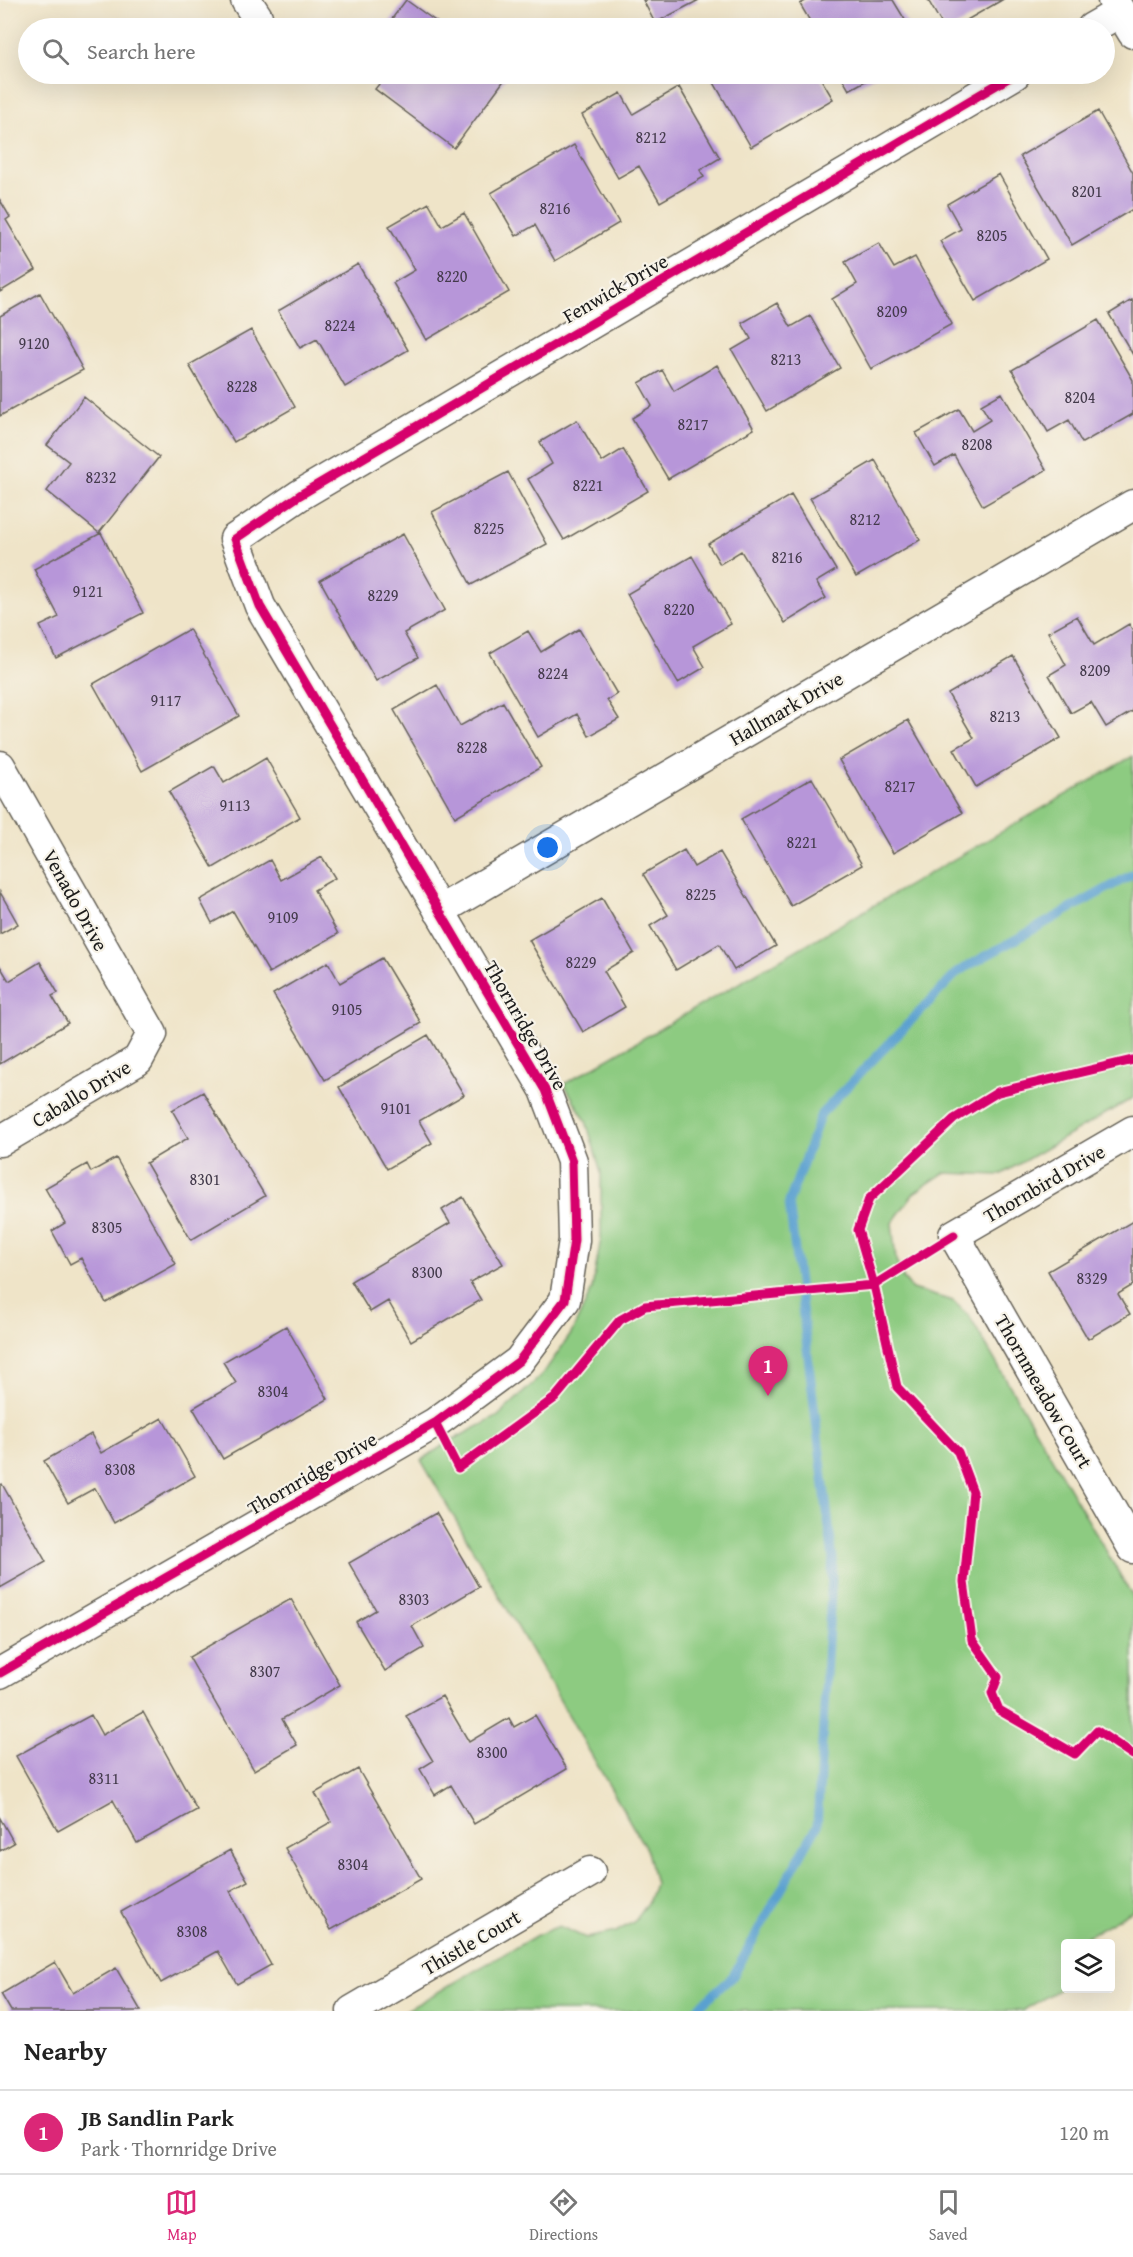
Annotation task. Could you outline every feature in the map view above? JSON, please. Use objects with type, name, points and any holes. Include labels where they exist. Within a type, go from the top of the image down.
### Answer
[{"type":"street","name":"Fenwick Drive","points":[[235,538],[300,495],[998,84]]},
{"type":"street","name":"Hallmark Drive","points":[[439,911],[1133,505]]},
{"type":"street","name":"Thornridge Drive","points":[[0,1673],[435,1423],[519,1361],[565,1300],[574,1240],[572,1161],[545,1090],[260,606],[235,538]]},
{"type":"street","name":"Venado Drive","points":[[0,766],[152,1034]]},
{"type":"street","name":"Caballo Drive","points":[[0,1141],[138,1060],[152,1034]]},
{"type":"street","name":"Thornbird Drive","points":[[954,1235],[1133,1131]]},
{"type":"street","name":"Thornmeadow Court","points":[[954,1235],[1133,1548]]},
{"type":"street","name":"Thistle Court","points":[[352,2011],[590,1872]]},
{"type":"green space","points":[[1133,756],[1133,1098],[1000,1175],[944,1173],[914,1193],[892,1223],[896,1260],[903,1278],[912,1289],[953,1301],[969,1316],[1133,1597],[1133,1910],[1082,1939],[1061,1939],[1061,1988],[1022,2011],[405,2011],[537,1935],[559,1926],[586,1938],[616,1932],[635,1921],[648,1903],[655,1884],[647,1851],[421,1460],[450,1441],[497,1417],[542,1375],[571,1334],[592,1289],[601,1238],[601,1172],[586,1121],[564,1084]]},
{"type":"building","points":[[406,0],[431,18],[392,18]]},
{"type":"building","points":[[643,0],[699,0],[665,18],[652,18]]},
{"type":"building","points":[[807,0],[893,0],[904,18],[808,18],[800,4]]},
{"type":"building","points":[[928,0],[1002,0],[970,18],[938,18]]},
{"type":"building","points":[[379,84],[501,84],[454,148],[375,89]]},
{"type":"building","points":[[715,84],[824,84],[833,99],[751,147]]},
{"type":"building","points":[[846,84],[860,84],[849,90]]},
{"type":"building","points":[[679,87],[720,158],[700,170],[704,177],[660,202],[639,166],[618,178],[582,115],[621,93],[633,114]]},
{"type":"building","points":[[1098,111],[1133,173],[1133,209],[1072,245],[1020,156]]},
{"type":"building","points":[[574,145],[619,223],[555,261],[535,225],[516,236],[491,193]]},
{"type":"building","points":[[999,174],[1047,259],[975,301],[940,241],[961,229],[947,204]]},
{"type":"building","points":[[0,200],[10,217],[6,220],[36,270],[0,292]]},
{"type":"building","points":[[429,203],[442,226],[464,213],[509,292],[426,340],[393,283],[415,270],[389,226]]},
{"type":"building","points":[[879,243],[894,268],[915,257],[952,324],[871,369],[832,299],[857,284],[845,262]]},
{"type":"building","points":[[358,264],[408,350],[345,387],[317,339],[300,348],[278,311]]},
{"type":"building","points":[[40,293],[83,370],[0,416],[0,316]]},
{"type":"building","points":[[1132,300],[1133,303],[1133,355],[1109,314]]},
{"type":"building","points":[[777,303],[791,327],[810,316],[840,368],[767,411],[732,350],[751,339],[742,323]]},
{"type":"building","points":[[1098,320],[1133,380],[1133,414],[1082,443],[1069,420],[1048,432],[1012,370]]},
{"type":"building","points":[[251,330],[295,407],[234,442],[189,365]]},
{"type":"building","points":[[717,365],[754,429],[668,479],[632,418],[652,406],[639,383],[662,370],[674,391]]},
{"type":"building","points":[[1002,393],[1046,470],[983,506],[954,455],[935,466],[916,433],[959,409],[972,431],[990,420],[981,405]]},
{"type":"building","points":[[84,397],[159,457],[99,533],[47,491],[69,462],[47,445]]},
{"type":"building","points":[[577,420],[602,462],[623,449],[648,491],[564,540],[528,479],[552,464],[540,442]]},
{"type":"building","points":[[875,460],[920,540],[856,577],[810,498]]},
{"type":"building","points":[[508,472],[547,544],[471,585],[432,512]]},
{"type":"building","points":[[791,495],[836,570],[816,582],[826,598],[785,623],[741,551],[720,564],[708,544]]},
{"type":"building","points":[[101,533],[143,613],[56,658],[40,626],[59,617],[34,569]]},
{"type":"building","points":[[403,534],[445,610],[404,633],[418,658],[376,681],[320,580]]},
{"type":"building","points":[[692,556],[731,624],[693,646],[705,667],[678,683],[627,594]]},
{"type":"building","points":[[1077,616],[1094,645],[1129,624],[1133,631],[1133,711],[1106,727],[1091,702],[1071,713],[1049,675],[1066,665],[1048,632]]},
{"type":"building","points":[[189,629],[239,716],[142,771],[93,684]]},
{"type":"building","points":[[579,629],[617,694],[607,700],[619,719],[589,736],[577,714],[538,737],[490,653],[528,631],[541,652]]},
{"type":"building","points":[[1013,656],[1061,738],[976,787],[954,749],[974,738],[948,694]]},
{"type":"building","points":[[437,685],[460,726],[503,702],[541,767],[455,817],[394,710]]},
{"type":"building","points":[[908,720],[962,813],[893,853],[839,760]]},
{"type":"building","points":[[266,758],[300,817],[213,868],[169,792],[214,766],[224,783]]},
{"type":"building","points":[[812,778],[862,865],[791,906],[741,819]]},
{"type":"building","points":[[684,850],[694,867],[720,852],[776,946],[734,970],[719,944],[676,970],[650,926],[668,915],[643,874]]},
{"type":"building","points":[[322,857],[335,878],[314,890],[338,934],[269,973],[233,911],[212,923],[200,900],[270,860],[281,880]]},
{"type":"building","points":[[0,892],[18,924],[0,934]]},
{"type":"building","points":[[602,898],[634,953],[604,971],[625,1007],[583,1032],[529,940]]},
{"type":"building","points":[[382,958],[421,1023],[325,1080],[273,994],[328,962],[340,983]]},
{"type":"building","points":[[40,962],[58,993],[52,996],[68,1023],[0,1064],[0,966],[9,981]]},
{"type":"building","points":[[428,1035],[464,1095],[419,1121],[432,1143],[387,1169],[339,1087]]},
{"type":"building","points":[[203,1092],[265,1196],[191,1240],[146,1163],[188,1138],[172,1110]]},
{"type":"building","points":[[116,1158],[176,1264],[106,1303],[81,1258],[70,1264],[52,1231],[65,1223],[45,1188],[87,1164],[91,1172]]},
{"type":"building","points":[[463,1197],[503,1264],[470,1282],[481,1300],[411,1341],[388,1301],[370,1312],[351,1281],[450,1223],[442,1210]]},
{"type":"building","points":[[1133,1221],[1133,1285],[1118,1294],[1130,1314],[1088,1339],[1048,1271]]},
{"type":"building","points":[[286,1326],[328,1399],[223,1459],[193,1408],[236,1383],[223,1362]]},
{"type":"building","points":[[162,1418],[195,1476],[114,1523],[95,1488],[68,1503],[44,1461],[91,1434],[101,1453]]},
{"type":"building","points":[[2,1484],[46,1562],[0,1588],[0,1486]]},
{"type":"building","points":[[436,1513],[479,1587],[412,1626],[424,1648],[385,1671],[356,1622],[376,1610],[349,1563]]},
{"type":"building","points":[[291,1599],[340,1685],[282,1719],[297,1745],[254,1770],[189,1657]]},
{"type":"building","points":[[442,1696],[469,1742],[509,1718],[514,1727],[535,1715],[567,1769],[474,1824],[451,1785],[435,1795],[420,1769],[433,1761],[406,1716]]},
{"type":"building","points":[[143,1712],[197,1810],[137,1843],[113,1800],[58,1831],[16,1756],[91,1715],[102,1735]]},
{"type":"building","points":[[358,1769],[421,1879],[331,1930],[285,1848],[331,1822],[315,1793]]},
{"type":"building","points":[[0,1818],[14,1843],[0,1851]]},
{"type":"building","points":[[230,1850],[248,1881],[230,1891],[271,1965],[237,1984],[218,1951],[161,1983],[121,1912]]},
{"type":"building","points":[[55,1962],[73,1993],[116,1968],[141,2011],[11,2011],[1,1994]]},
{"type":"waterway","points":[[694,2011],[733,1976],[817,1826],[833,1559],[789,1202],[821,1114],[959,971],[1133,874]]},
{"type":"cycle path","points":[[0,1673],[435,1423],[519,1361],[565,1300],[574,1240],[572,1161],[545,1090],[260,606],[235,539],[300,495],[998,84]]},
{"type":"cycle path","points":[[1133,1060],[998,1092],[954,1119],[869,1199],[858,1230],[874,1285],[897,1387],[958,1452],[973,1492],[964,1582],[972,1640],[998,1677],[992,1693],[999,1710],[1075,1754],[1097,1731],[1133,1755]]},
{"type":"cycle path","points":[[435,1423],[458,1468],[555,1398],[620,1320],[645,1306],[874,1285],[954,1235]]},
{"type":"place","name":"JB Sandlin Park","points":[[768,1396]]}]
